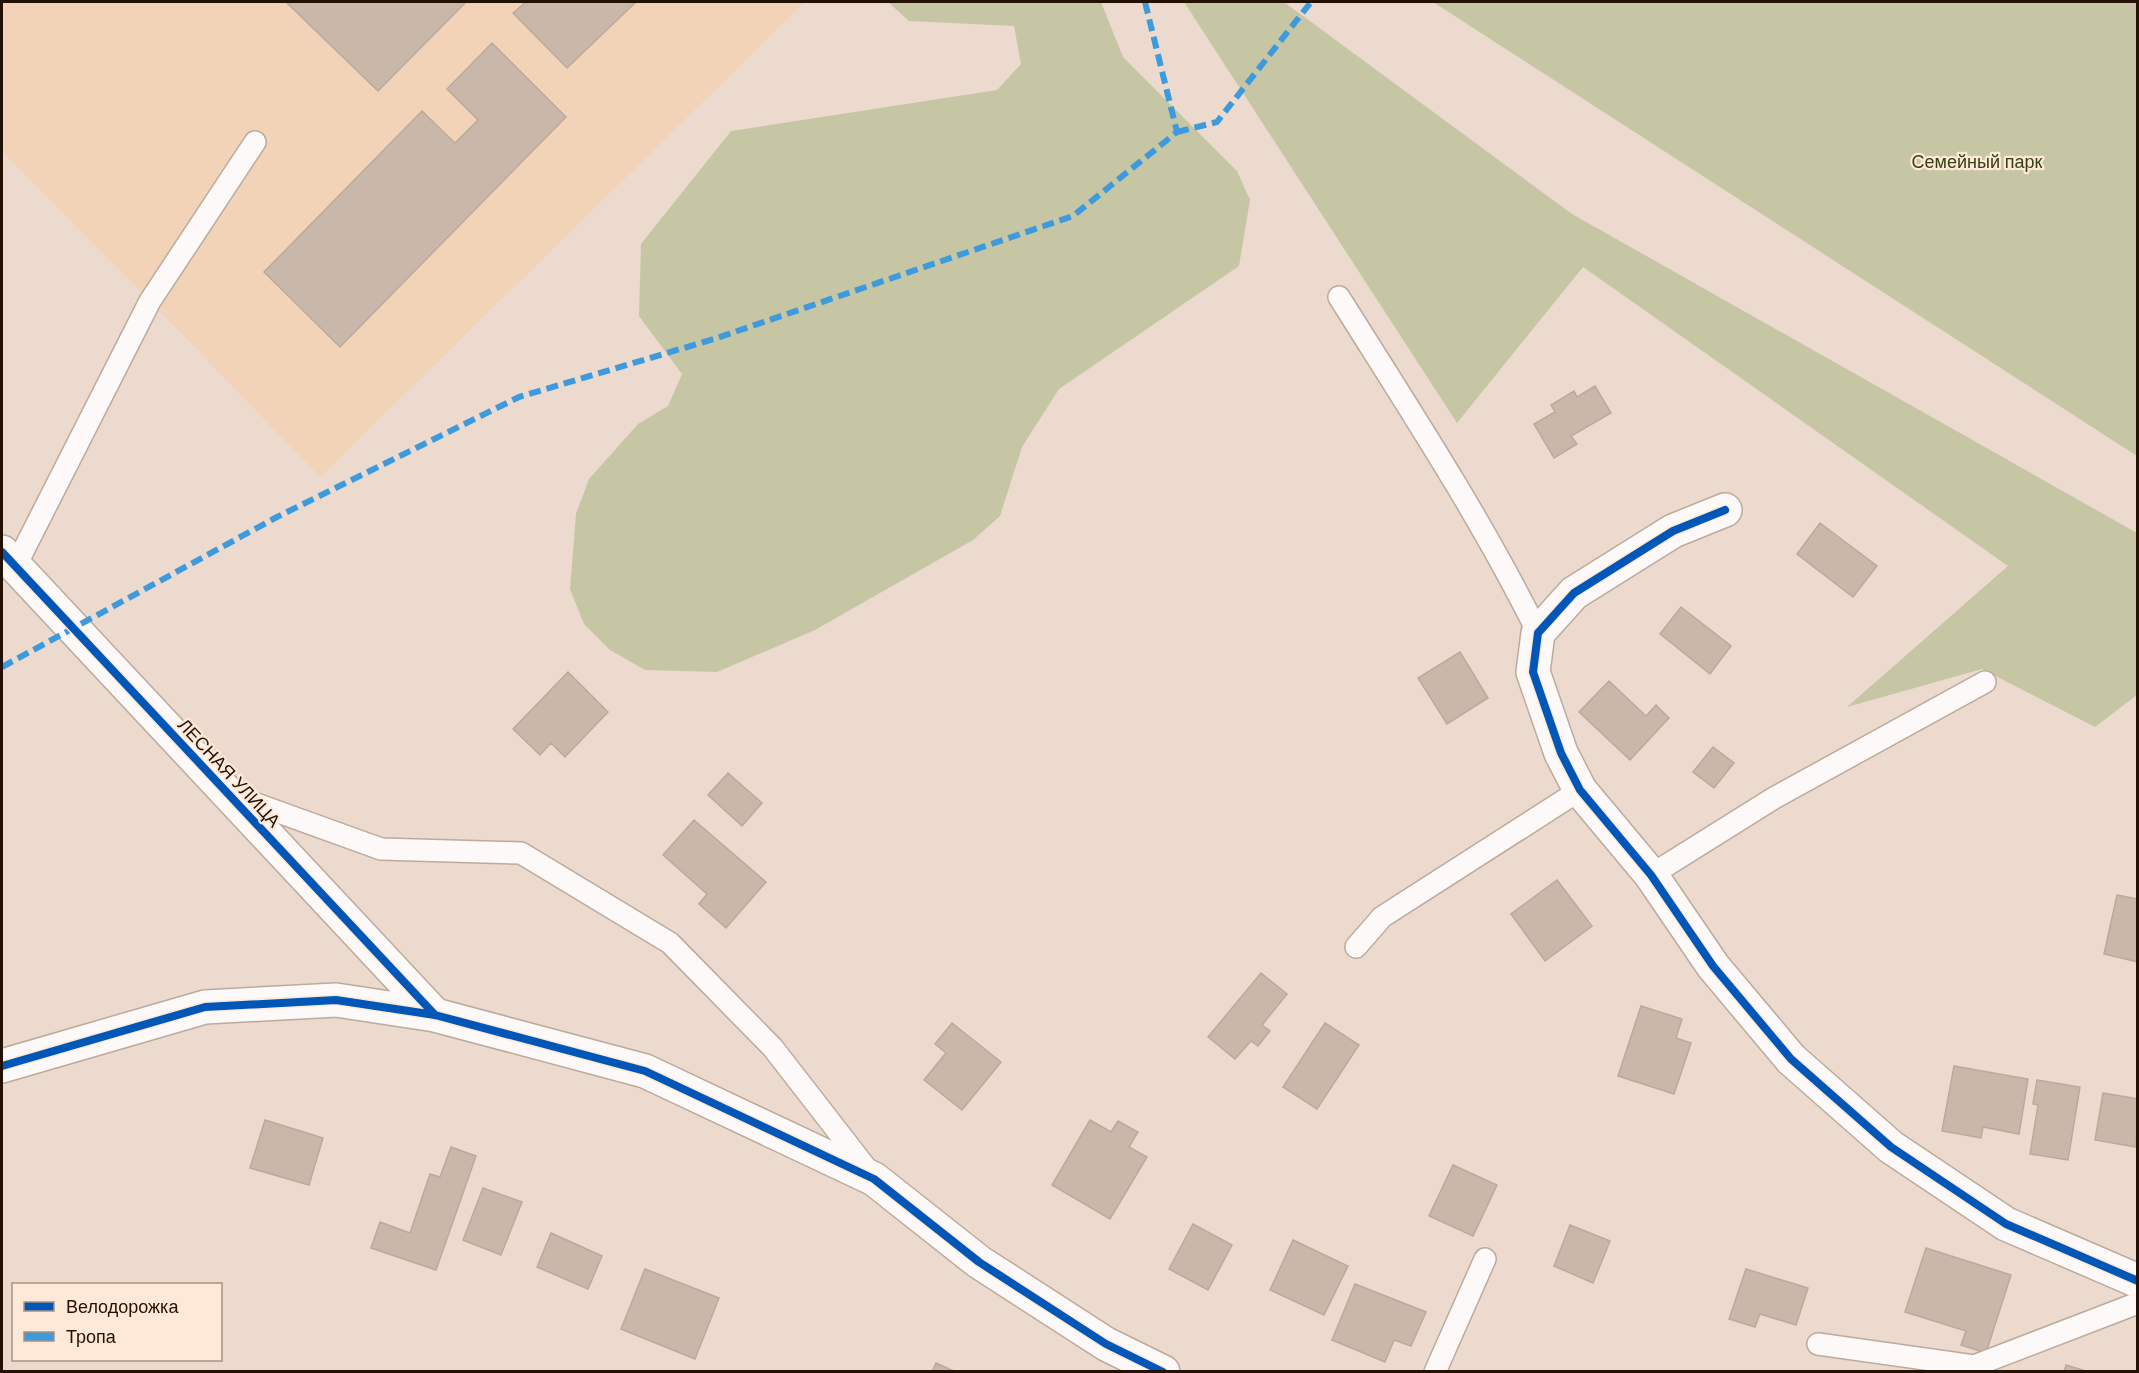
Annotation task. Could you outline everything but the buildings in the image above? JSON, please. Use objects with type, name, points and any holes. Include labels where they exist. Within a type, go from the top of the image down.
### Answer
[{"type":"street","points":[[1725,510],[1673,531],[1574,593],[1538,633],[1533,672],[1561,753],[1580,790],[1651,875],[1713,966],[1791,1059],[1891,1147],[2006,1224],[2138,1281]]},
{"type":"street","name":"ЛЕСНАЯ УЛИЦА","points":[[6,569],[227,793],[435,1015]]},
{"type":"street","points":[[2,1066],[205,1007],[336,1000],[435,1015],[645,1071],[874,1179],[979,1262],[1106,1344],[1163,1371]]},
{"type":"lane","points":[[6,569],[150,301],[255,142]]},
{"type":"lane","points":[[1339,297],[1469,503],[1506,568],[1538,633]]},
{"type":"lane","points":[[1651,875],[1774,798],[1985,682]]},
{"type":"lane","points":[[1356,947],[1382,916],[1580,790]]},
{"type":"lane","points":[[227,793],[381,849],[521,853],[670,943],[773,1047],[874,1179]]},
{"type":"lane","points":[[1435,1371],[1485,1259]]},
{"type":"lane","points":[[1818,1344],[1974,1366],[2138,1303]]},
{"type":"shaded area","points":[[2,2],[805,2],[320,477],[2,152]]},
{"type":"green space","points":[[888,2],[1101,2],[1123,57],[1237,171],[1250,200],[1239,266],[1059,389],[1022,447],[1000,516],[973,540],[815,630],[717,672],[645,670],[610,650],[584,624],[570,589],[576,514],[589,479],[638,424],[668,406],[682,374],[639,316],[641,244],[731,131],[997,90],[1021,64],[1014,26],[909,21]]},
{"type":"green space","points":[[1184,2],[1284,2],[1572,214],[2137,533],[2137,695],[2095,727],[1982,669],[1847,707],[2008,566],[1583,267],[1457,423]]},
{"type":"green space","name":"Семейный парк","points":[[1433,2],[2137,2],[2137,456]]},
{"type":"marked path","points":[[2,667],[277,517],[519,397],[714,339],[1073,216],[1177,132],[1145,2]]},
{"type":"marked path","points":[[1177,132],[1217,122],[1311,2]]},
{"type":"cycle path","points":[[1725,510],[1673,531],[1574,593],[1538,633],[1533,672],[1561,753],[1580,790],[1651,875],[1713,966],[1791,1059],[1891,1147],[2006,1224],[2138,1281]]},
{"type":"cycle path","points":[[2,552],[435,1015]]},
{"type":"cycle path","points":[[2,1066],[205,1007],[336,1000],[435,1015],[645,1071],[874,1179],[979,1262],[1106,1344],[1163,1372]]}]
